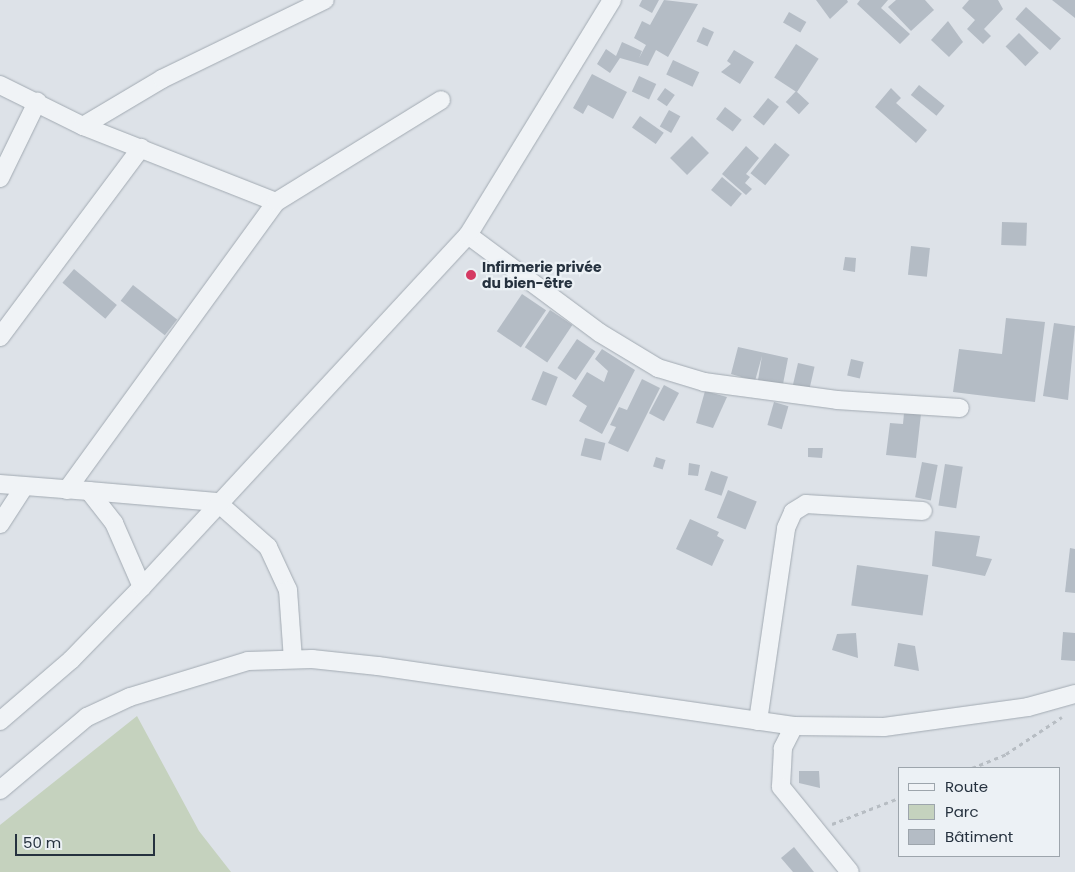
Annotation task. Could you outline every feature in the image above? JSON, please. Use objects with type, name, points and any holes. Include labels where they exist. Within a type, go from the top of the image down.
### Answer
[{"type":"street","points":[[83,126],[162,80],[325,0]]},
{"type":"street","points":[[0,721],[71,660],[142,587],[217,502],[468,235],[612,0]]},
{"type":"street","points":[[0,85],[83,126],[276,202]]},
{"type":"street","points":[[67,490],[276,202],[441,100]]},
{"type":"street","points":[[0,178],[36,102]]},
{"type":"street","points":[[0,337],[141,148]]},
{"type":"street","points":[[468,235],[600,333],[658,368],[704,382],[837,400],[960,408]]},
{"type":"street","points":[[0,484],[217,502],[268,547],[288,590],[293,659]]},
{"type":"street","points":[[0,524],[24,487]]},
{"type":"street","points":[[89,491],[114,523],[142,587]]},
{"type":"street","points":[[758,721],[786,528],[793,512],[806,504],[923,511]]},
{"type":"street","points":[[0,790],[63,733],[130,697],[248,661],[293,659],[378,666],[794,726],[884,728],[1028,706],[1075,694]]},
{"type":"street","points":[[794,726],[783,748],[781,787],[814,832],[850,872]]},
{"type":"path","points":[[974,767],[1006,754],[1067,714]]},
{"type":"path","points":[[814,832],[898,798]]},
{"type":"green space","points":[[137,716],[199,831],[231,872],[0,872],[0,825]]},
{"type":"building","points":[[642,0],[659,0],[652,13],[639,6]]},
{"type":"building","points":[[664,0],[698,4],[668,57],[656,50],[648,66],[620,58],[610,73],[597,64],[606,49],[616,56],[622,42],[642,51],[639,58],[646,45],[634,38],[642,21],[650,25]]},
{"type":"building","points":[[816,0],[847,0],[848,2],[830,19]]},
{"type":"building","points":[[860,0],[888,0],[881,8],[910,34],[900,44],[857,4]]},
{"type":"building","points":[[896,0],[925,0],[934,10],[911,31],[888,7]]},
{"type":"building","points":[[969,0],[998,0],[1003,9],[984,29],[991,36],[983,44],[967,29],[975,20],[962,8]]},
{"type":"building","points":[[1052,0],[1075,0],[1075,18]]},
{"type":"building","points":[[1026,7],[1061,38],[1050,50],[1015,19]]},
{"type":"building","points":[[789,12],[806,22],[800,32],[783,22]]},
{"type":"building","points":[[948,21],[963,42],[949,57],[931,40]]},
{"type":"building","points":[[703,27],[714,32],[707,46],[696,42]]},
{"type":"building","points":[[1019,33],[1039,53],[1025,66],[1006,46]]},
{"type":"building","points":[[796,44],[819,59],[797,92],[774,78]]},
{"type":"building","points":[[734,50],[754,62],[740,84],[721,72],[731,64],[727,61]]},
{"type":"building","points":[[673,60],[699,72],[693,87],[666,75]]},
{"type":"building","points":[[592,74],[627,92],[613,119],[588,105],[583,114],[573,108]]},
{"type":"building","points":[[639,76],[656,84],[649,99],[632,91]]},
{"type":"building","points":[[919,85],[945,106],[936,116],[911,95]]},
{"type":"building","points":[[665,88],[675,95],[667,106],[657,99]]},
{"type":"building","points":[[891,88],[901,98],[896,103],[927,130],[916,143],[875,107]]},
{"type":"building","points":[[796,91],[809,103],[799,114],[786,102]]},
{"type":"building","points":[[768,98],[779,107],[764,125],[753,117]]},
{"type":"building","points":[[725,107],[742,120],[733,132],[716,119]]},
{"type":"building","points":[[669,110],[680,116],[671,133],[660,127]]},
{"type":"building","points":[[640,116],[664,133],[656,144],[632,127]]},
{"type":"building","points":[[692,136],[709,153],[687,175],[670,158]]},
{"type":"building","points":[[775,143],[790,155],[765,185],[750,173]]},
{"type":"building","points":[[746,146],[759,158],[746,174],[750,177],[745,183],[752,189],[746,195],[722,174]]},
{"type":"building","points":[[722,177],[742,194],[731,207],[711,190]]},
{"type":"building","points":[[1002,222],[1027,223],[1026,246],[1001,245]]},
{"type":"building","points":[[911,246],[930,248],[927,277],[908,275]]},
{"type":"building","points":[[845,257],[856,258],[855,272],[843,270]]},
{"type":"building","points":[[74,269],[117,305],[105,319],[62,283]]},
{"type":"building","points":[[133,285],[177,319],[165,335],[121,301]]},
{"type":"building","points":[[522,294],[546,310],[521,348],[497,331]]},
{"type":"building","points":[[550,310],[572,325],[547,362],[525,347]]},
{"type":"building","points":[[1006,318],[1045,322],[1035,402],[953,392],[959,349],[1002,354]]},
{"type":"building","points":[[1054,323],[1075,326],[1068,400],[1043,396]]},
{"type":"building","points":[[577,339],[595,351],[576,380],[557,368]]},
{"type":"building","points":[[738,347],[788,358],[783,384],[758,380],[762,356],[755,381],[731,374]]},
{"type":"building","points":[[602,349],[635,370],[602,434],[579,421],[587,406],[572,396],[587,372],[604,382],[608,371],[595,359]]},
{"type":"building","points":[[851,359],[864,362],[860,378],[847,376]]},
{"type":"building","points":[[798,363],[815,367],[809,391],[792,387]]},
{"type":"building","points":[[543,371],[558,377],[546,406],[531,400]]},
{"type":"building","points":[[642,379],[660,388],[628,452],[608,443],[616,427],[610,425],[619,407],[627,410]]},
{"type":"building","points":[[664,385],[679,393],[664,421],[649,413]]},
{"type":"building","points":[[705,391],[727,397],[713,428],[696,423]]},
{"type":"building","points":[[774,402],[788,406],[782,429],[767,425]]},
{"type":"building","points":[[904,413],[921,414],[916,458],[886,455],[890,423],[903,424]]},
{"type":"building","points":[[585,438],[605,443],[601,461],[581,455]]},
{"type":"building","points":[[808,448],[823,448],[822,458],[808,457]]},
{"type":"building","points":[[656,457],[666,460],[663,469],[653,467]]},
{"type":"building","points":[[922,462],[938,465],[931,500],[915,497]]},
{"type":"building","points":[[689,463],[700,465],[698,476],[688,475]]},
{"type":"building","points":[[945,464],[963,467],[956,508],[938,505]]},
{"type":"building","points":[[711,471],[728,477],[722,496],[704,490]]},
{"type":"building","points":[[728,490],[757,502],[746,529],[717,518]]},
{"type":"building","points":[[690,519],[719,532],[717,536],[724,540],[712,566],[676,549]]},
{"type":"building","points":[[935,531],[980,536],[976,556],[992,559],[985,576],[932,566]]},
{"type":"building","points":[[1070,548],[1075,549],[1075,593],[1065,592]]},
{"type":"building","points":[[857,565],[928,575],[923,616],[851,606]]},
{"type":"building","points":[[1063,632],[1075,633],[1075,661],[1061,660]]},
{"type":"building","points":[[856,633],[858,658],[832,650],[837,634]]},
{"type":"building","points":[[898,643],[915,646],[919,671],[894,666]]},
{"type":"building","points":[[799,771],[819,771],[820,788],[799,783]]},
{"type":"building","points":[[794,847],[814,872],[793,872],[781,858]]},
{"type":"place","name":"Infirmerie privée du bien-être","points":[[471,275]]}]
